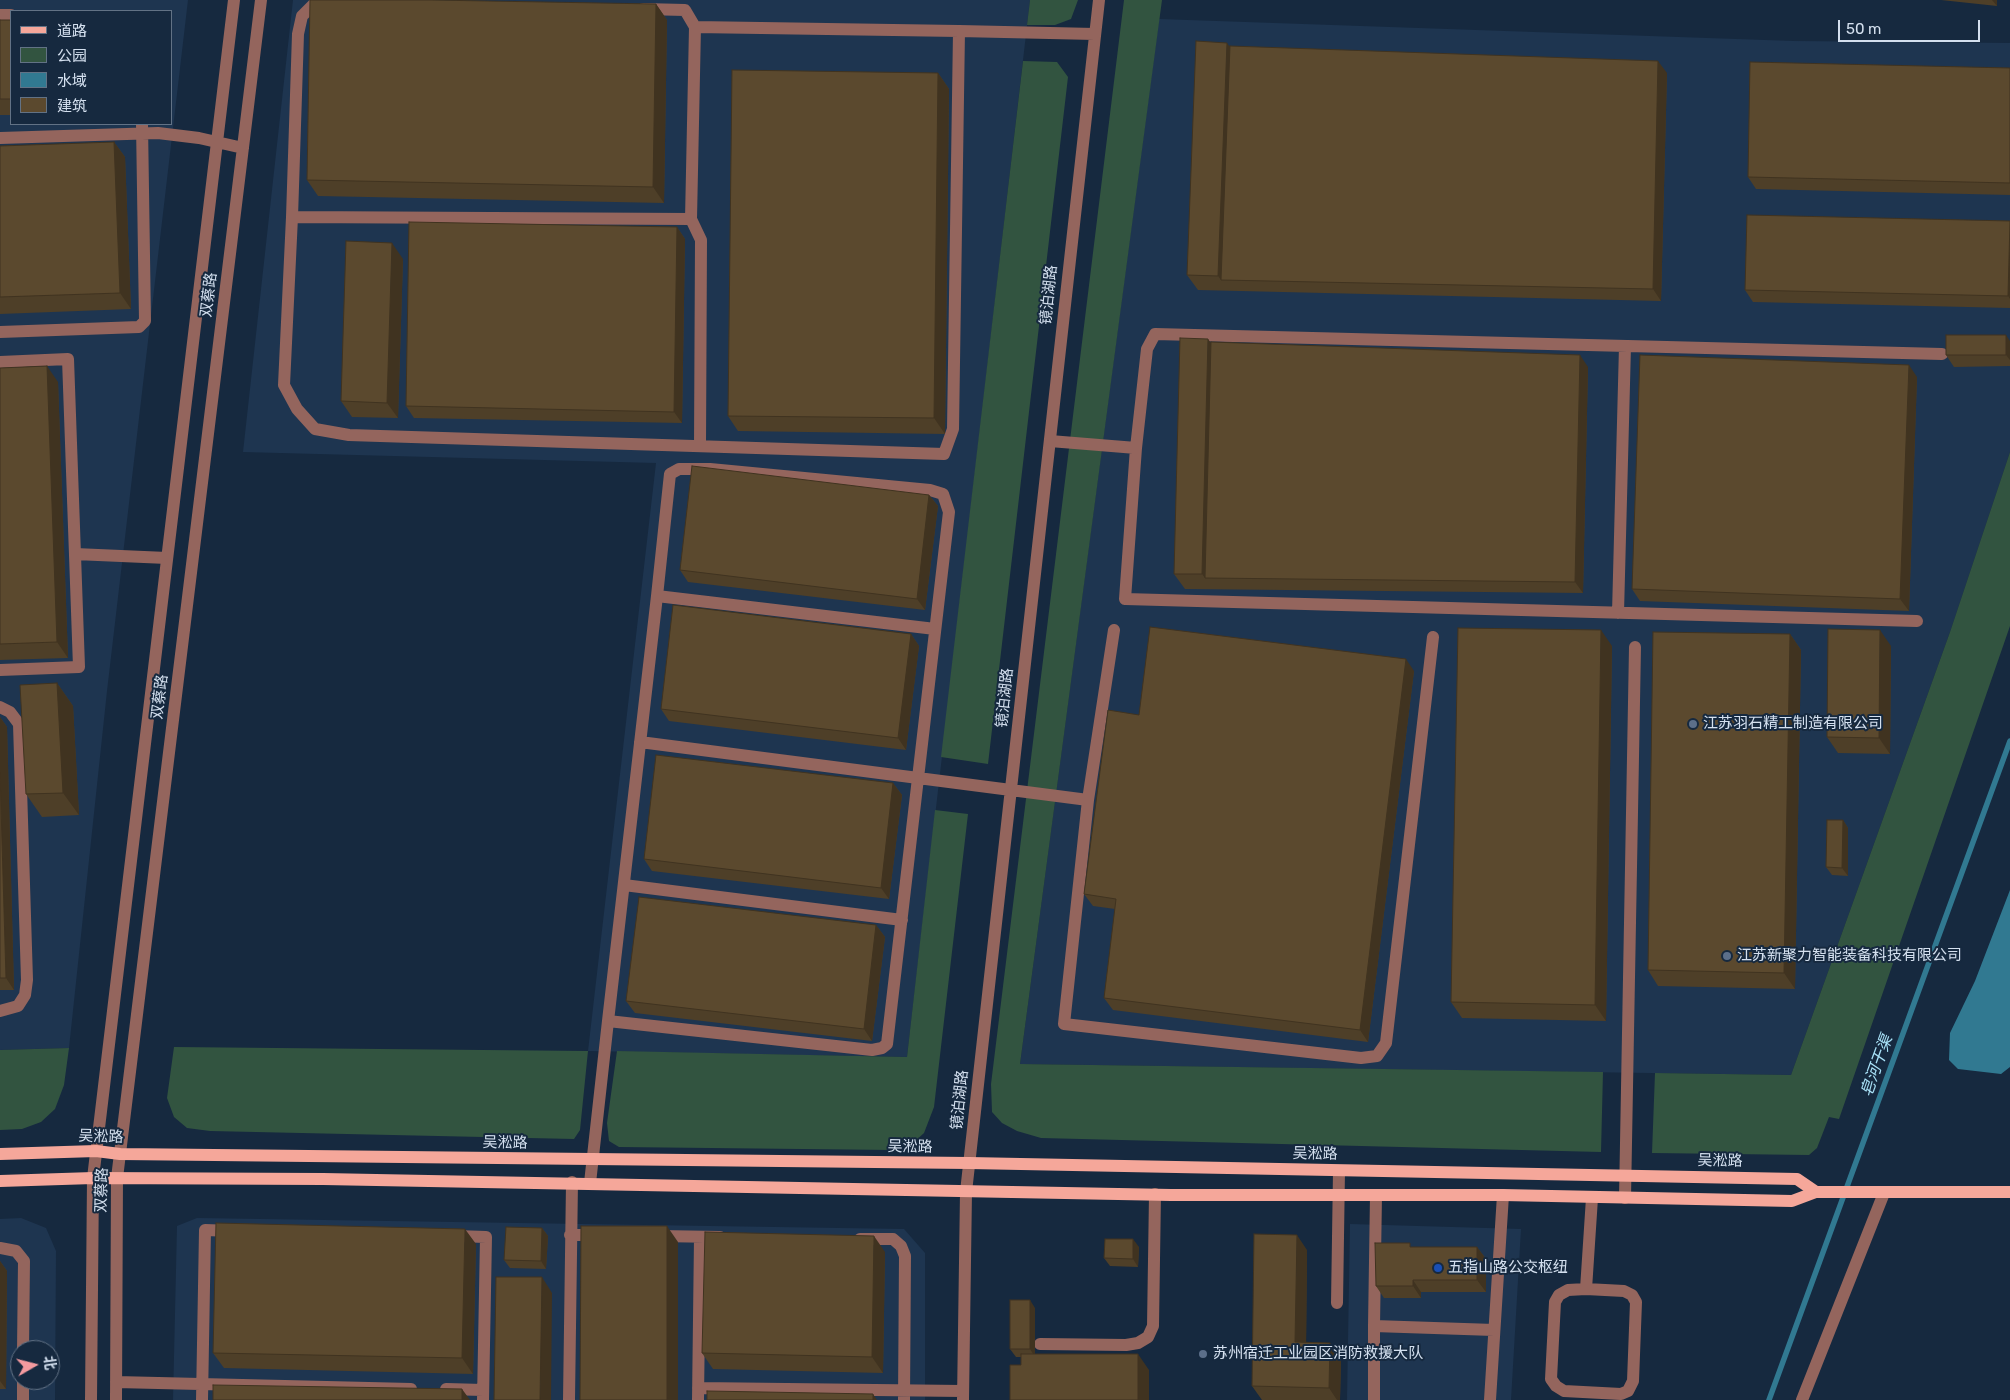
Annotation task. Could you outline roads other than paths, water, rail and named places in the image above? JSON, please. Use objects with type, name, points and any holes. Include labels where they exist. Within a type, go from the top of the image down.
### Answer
[{"type":"main road","name":"吴淞路","points":[[0,1154],[96,1151],[120,1154],[969,1163],[1797,1179],[1816,1192]]},
{"type":"main road","points":[[0,1181],[117,1178],[572,1182],[966,1192],[1503,1195],[1792,1202],[1816,1192],[2010,1192]]},
{"type":"street","name":"双蔡路","points":[[91,1400],[93,1178],[234,0]]},
{"type":"street","name":"双蔡路","points":[[116,1400],[117,1178],[261,0]]},
{"type":"street","points":[[334,0],[324,0],[313,5],[302,16],[300,25],[284,385],[297,409],[315,429],[349,435],[944,454],[953,429],[959,32]]},
{"type":"street","name":"镜泊湖路","points":[[963,1395],[966,1192],[1098,0]]},
{"type":"street","points":[[627,8],[685,10],[695,27],[691,220],[701,240],[700,446]]},
{"type":"street","points":[[695,27],[1095,34]]},
{"type":"street","points":[[0,332],[139,327],[145,321],[142,129]]},
{"type":"street","points":[[0,138],[142,129],[243,148]]},
{"type":"street","points":[[292,217],[691,220]]},
{"type":"street","points":[[1916,621],[1125,599],[1136,448],[1147,349],[1155,334],[1942,354]]},
{"type":"street","points":[[1618,613],[1625,346]]},
{"type":"street","points":[[0,362],[68,359],[79,667],[0,670]]},
{"type":"street","points":[[1050,441],[1136,448]]},
{"type":"street","points":[[590,1183],[608,1021],[657,596],[670,474],[679,469],[710,469],[930,490],[943,494],[949,512],[887,1044],[882,1048],[872,1050],[608,1021]]},
{"type":"street","points":[[75,554],[167,558]]},
{"type":"street","points":[[657,596],[935,629]]},
{"type":"street","points":[[1114,630],[1088,800],[1064,1024],[1360,1058],[1377,1056],[1386,1043],[1433,637]]},
{"type":"street","points":[[1625,1198],[1635,647]]},
{"type":"street","points":[[0,707],[10,712],[19,724],[27,980],[26,995],[18,1006],[0,1011]]},
{"type":"street","points":[[640,742],[1088,800]]},
{"type":"street","points":[[624,885],[902,920]]},
{"type":"street","points":[[1337,1303],[1339,1171]]},
{"type":"street","points":[[569,1400],[572,1182]]},
{"type":"street","points":[[1802,1400],[1884,1193]]},
{"type":"street","points":[[1040,1344],[1126,1345],[1138,1343],[1148,1337],[1153,1326],[1155,1194]]},
{"type":"street","points":[[1374,1400],[1376,1195]]},
{"type":"street","points":[[1490,1400],[1503,1195]]},
{"type":"street","points":[[1586,1289],[1592,1198]]},
{"type":"street","points":[[202,1400],[205,1230],[244,1231]]},
{"type":"street","points":[[570,1235],[610,1235]]},
{"type":"street","points":[[116,1382],[430,1389],[483,1395],[486,1237],[438,1236]]},
{"type":"street","points":[[640,1236],[729,1237]]},
{"type":"street","points":[[700,1237],[698,1394],[963,1395]]},
{"type":"street","points":[[845,1238],[893,1239],[901,1246],[904,1256],[904,1395]]},
{"type":"street","points":[[0,1248],[16,1250],[24,1261],[23,1340]]},
{"type":"street","points":[[1586,1289],[1624,1291],[1632,1295],[1636,1302],[1633,1380],[1628,1391],[1621,1394],[1564,1391],[1556,1386],[1551,1378],[1554,1302],[1559,1295],[1568,1290],[1586,1289]]},
{"type":"street","points":[[1374,1326],[1494,1330]]},
{"type":"water","points":[[2010,890],[2010,1067],[2001,1074],[1958,1069],[1949,1060],[1950,1033],[1975,981]]},
{"type":"waterway","name":"皂河干渠","points":[[1769,1400],[2010,741]]},
{"type":"place","name":"江苏羽石精工制造有限公司","points":[[1693,724]]},
{"type":"place","name":"江苏新聚力智能装备科技有限公司","points":[[1727,956]]},
{"type":"place","name":"五指山路公交枢纽","points":[[1438,1268]]},
{"type":"place","name":"苏州宿迁工业园区消防救援大队","points":[[1203,1354]]}]
